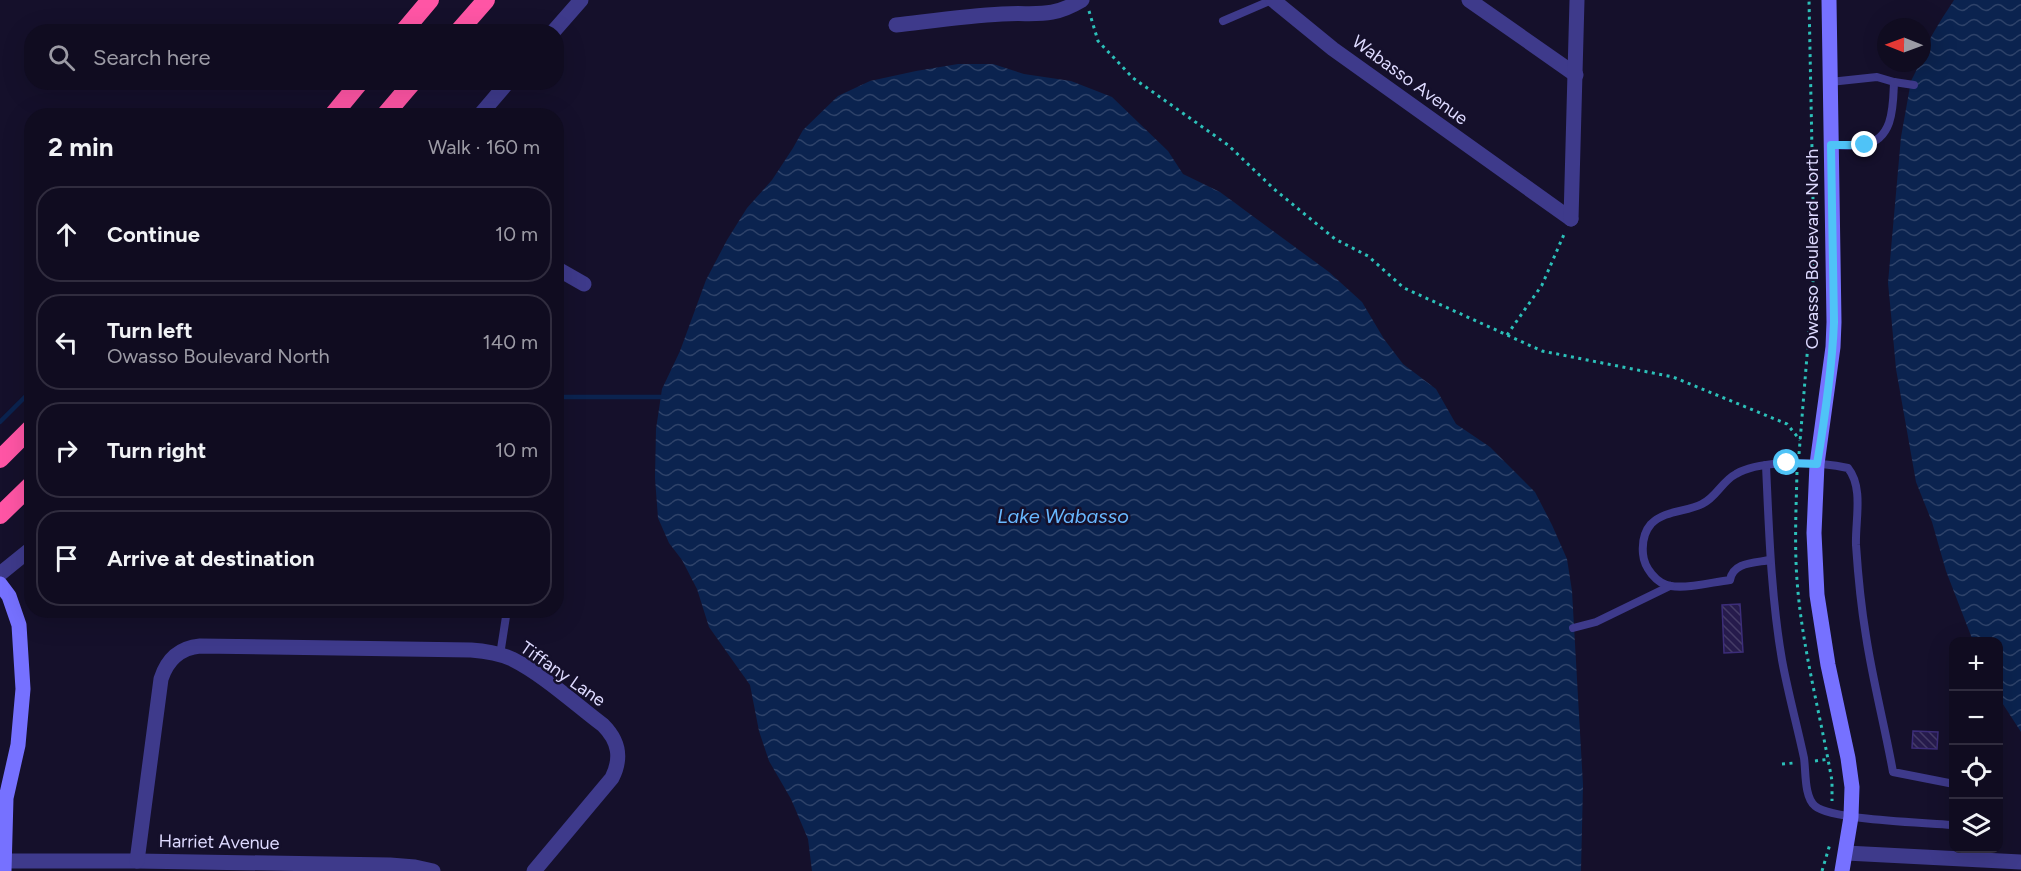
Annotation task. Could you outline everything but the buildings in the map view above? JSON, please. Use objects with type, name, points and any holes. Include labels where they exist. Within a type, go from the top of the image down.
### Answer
[{"type":"highway","points":[[410,24],[430,0]]},
{"type":"highway","points":[[465,24],[486,0]]},
{"type":"highway","points":[[339,108],[353,90]]},
{"type":"highway","points":[[391,108],[406,90]]},
{"type":"highway","points":[[0,459],[24,435]]},
{"type":"highway","points":[[0,515],[24,492]]},
{"type":"street","points":[[560,24],[581,0]]},
{"type":"street","name":"Wabasso Avenue","points":[[1273,0],[1333,49],[1571,219]]},
{"type":"street","points":[[1469,0],[1576,75]]},
{"type":"street","points":[[1571,219],[1577,0]]},
{"type":"street","name":"Owasso Boulevard North","points":[[1829,0],[1833,347],[1817,464],[1814,533],[1817,595],[1852,787],[1851,816],[1842,871]]},
{"type":"street","points":[[896,25],[1003,14],[1045,14],[1084,4]]},
{"type":"street","points":[[486,108],[501,90]]},
{"type":"street","points":[[564,273],[584,284]]},
{"type":"street","points":[[0,574],[24,554]]},
{"type":"street","points":[[0,584],[9,596],[19,625],[23,689],[18,745],[6,798],[4,866]]},
{"type":"street","name":"Tiffany Lane","points":[[137,861],[161,679],[172,658],[182,650],[200,646],[471,650],[491,652],[511,658],[532,671],[594,718],[612,734],[617,744],[619,757],[612,778],[534,871]]},
{"type":"street","points":[[1846,853],[2021,862]]},
{"type":"street","name":"Harriet Avenue","points":[[4,866],[137,861],[210,866],[390,865],[433,871]]},
{"type":"lane","name":"Wabasso Avenue","points":[[1223,21],[1273,0]]},
{"type":"lane","points":[[1830,82],[1877,77],[1914,85]]},
{"type":"lane","points":[[1831,145],[1865,145],[1882,136],[1893,116],[1894,82]]},
{"type":"lane","points":[[1670,586],[1652,574],[1644,562],[1644,535],[1651,524],[1663,516],[1701,505],[1710,500],[1735,474],[1767,465],[1817,464],[1848,468],[1857,485],[1858,581],[1866,638],[1893,772],[1949,783]]},
{"type":"lane","points":[[1767,465],[1770,560],[1782,661],[1812,804],[1822,810],[1851,816],[1949,825]]},
{"type":"lane","points":[[1573,628],[1596,622],[1670,586],[1730,580],[1731,572],[1738,566],[1770,560]]},
{"type":"lane","points":[[500,655],[506,618]]},
{"type":"path","points":[[1084,4],[1092,14],[1098,41],[1133,78],[1228,145],[1274,189],[1335,239],[1368,256],[1404,288],[1542,351],[1673,377],[1787,424],[1800,440]]},
{"type":"path","points":[[1507,334],[1542,285],[1571,219]]},
{"type":"water","points":[[1954,0],[2021,0],[2021,732],[2003,704],[2003,637],[1971,637],[1946,571],[1932,522],[1916,482],[1896,369],[1888,283],[1901,137],[1911,81],[1916,72],[1931,72],[1931,37]]},
{"type":"water","name":"Lake Wabasso","points":[[958,64],[993,64],[1024,74],[1071,81],[1112,97],[1168,151],[1183,174],[1220,192],[1329,272],[1362,302],[1384,339],[1403,364],[1436,389],[1456,424],[1490,447],[1535,492],[1567,559],[1572,591],[1583,785],[1581,871],[812,871],[808,839],[791,799],[769,761],[759,731],[750,685],[709,627],[697,589],[682,560],[669,543],[658,518],[655,478],[656,429],[662,389],[680,351],[706,280],[727,240],[747,208],[772,180],[803,130],[838,96],[870,81]]},
{"type":"waterway","points":[[564,397],[665,397]]},
{"type":"waterway","points":[[0,422],[24,398]]},
{"type":"route","points":[[1787,463],[1817,464],[1821,442],[1834,322],[1831,145],[1865,145]]}]
